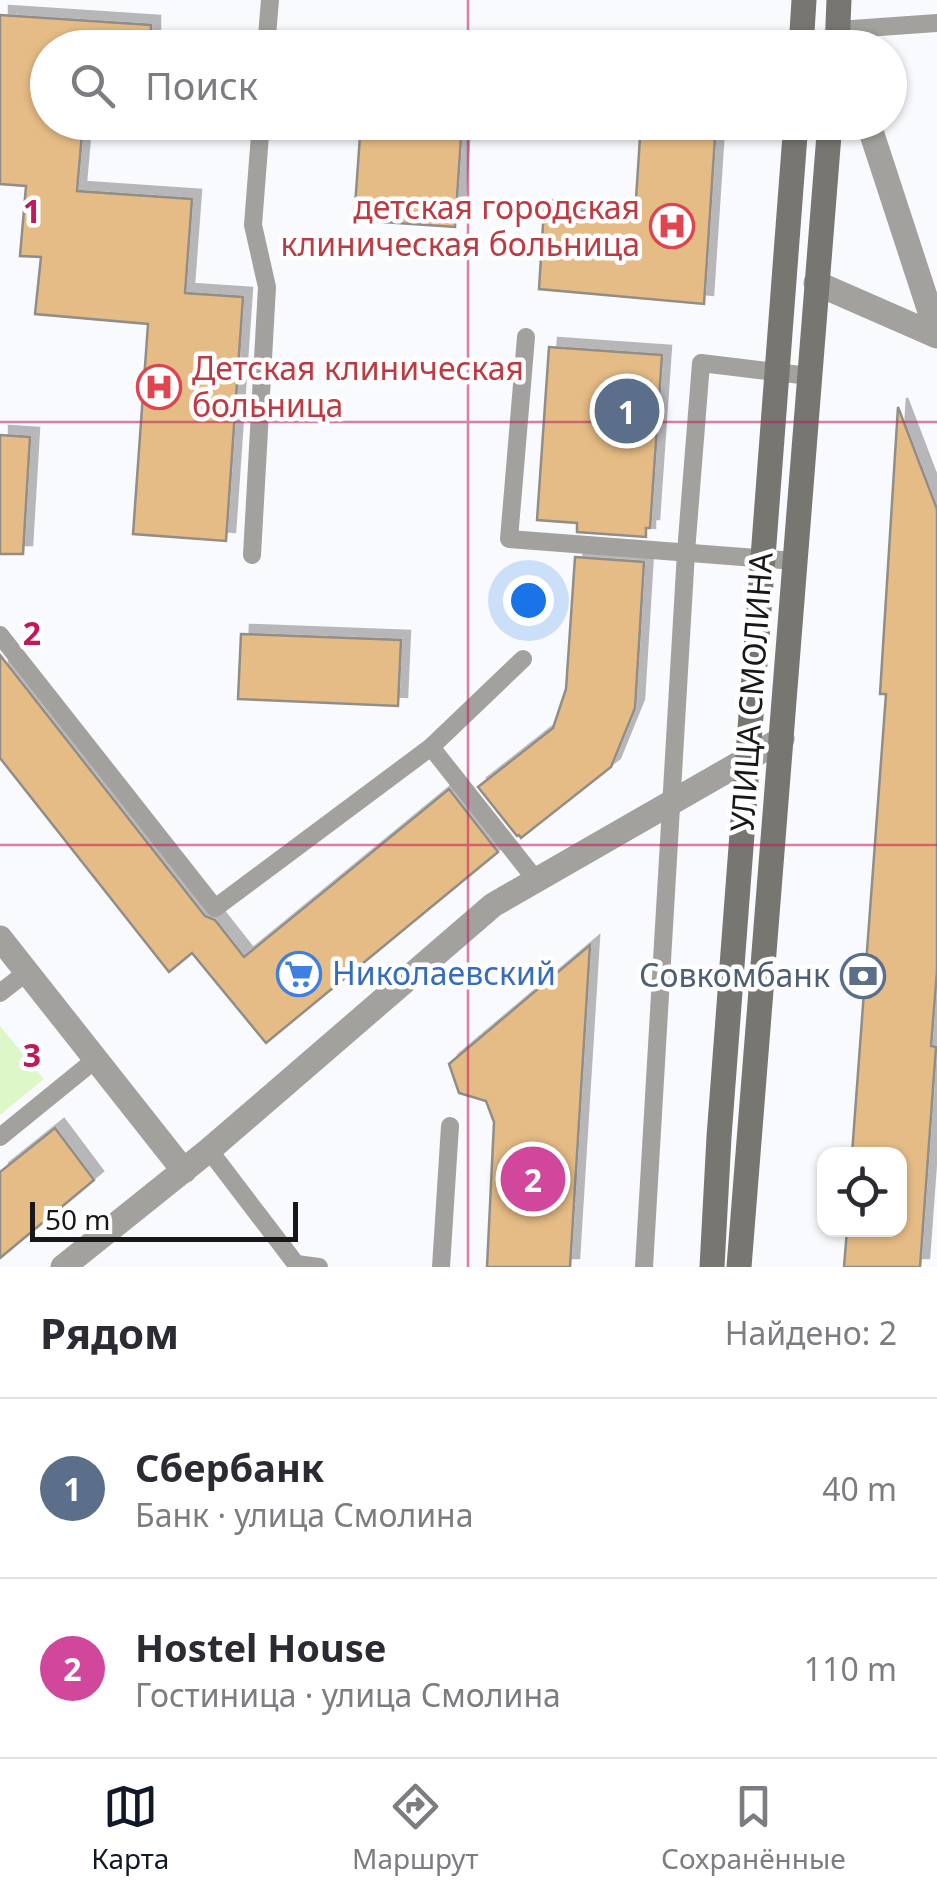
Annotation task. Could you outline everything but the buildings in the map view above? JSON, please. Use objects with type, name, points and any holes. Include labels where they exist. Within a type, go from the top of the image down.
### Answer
[{"type":"main road","points":[[802,30],[804,0]]},
{"type":"main road","points":[[839,0],[840,30]]},
{"type":"main road","points":[[712,1267],[795,140]]},
{"type":"main road","name":"УЛИЦА СМОЛИНА","points":[[739,1267],[828,140]]},
{"type":"street","points":[[874,140],[937,335]]},
{"type":"street","points":[[816,283],[937,335]]},
{"type":"street","points":[[63,1267],[209,1150],[493,904],[782,739]]},
{"type":"street","points":[[0,938],[184,1170]]},
{"type":"lane","points":[[268,30],[270,0]]},
{"type":"lane","points":[[898,30],[937,22]]},
{"type":"lane","points":[[252,555],[267,287],[253,225],[259,140]]},
{"type":"lane","points":[[526,337],[510,539],[795,561]]},
{"type":"lane","points":[[644,1267],[686,552],[701,364],[810,376]]},
{"type":"lane","points":[[0,635],[215,908],[431,747],[523,659]]},
{"type":"lane","points":[[431,747],[536,880]]},
{"type":"lane","points":[[0,994],[27,972]]},
{"type":"lane","points":[[0,1137],[96,1060]]},
{"type":"lane","points":[[442,1267],[450,1126]]},
{"type":"lane","points":[[209,1150],[296,1264],[319,1267]]},
{"type":"green space","points":[[0,1026],[44,1079],[0,1115]]},
{"type":"place","name":"детская городская клиническая больница","points":[[672,226]]},
{"type":"place","name":"Детская клиническая больница","points":[[159,387]]},
{"type":"place","name":"Сбербанк","points":[[627,411]]},
{"type":"place","name":"Николаевский","points":[[299,974]]},
{"type":"place","name":"Совкомбанк","points":[[863,976]]},
{"type":"place","name":"Hostel House","points":[[533,1179]]}]
